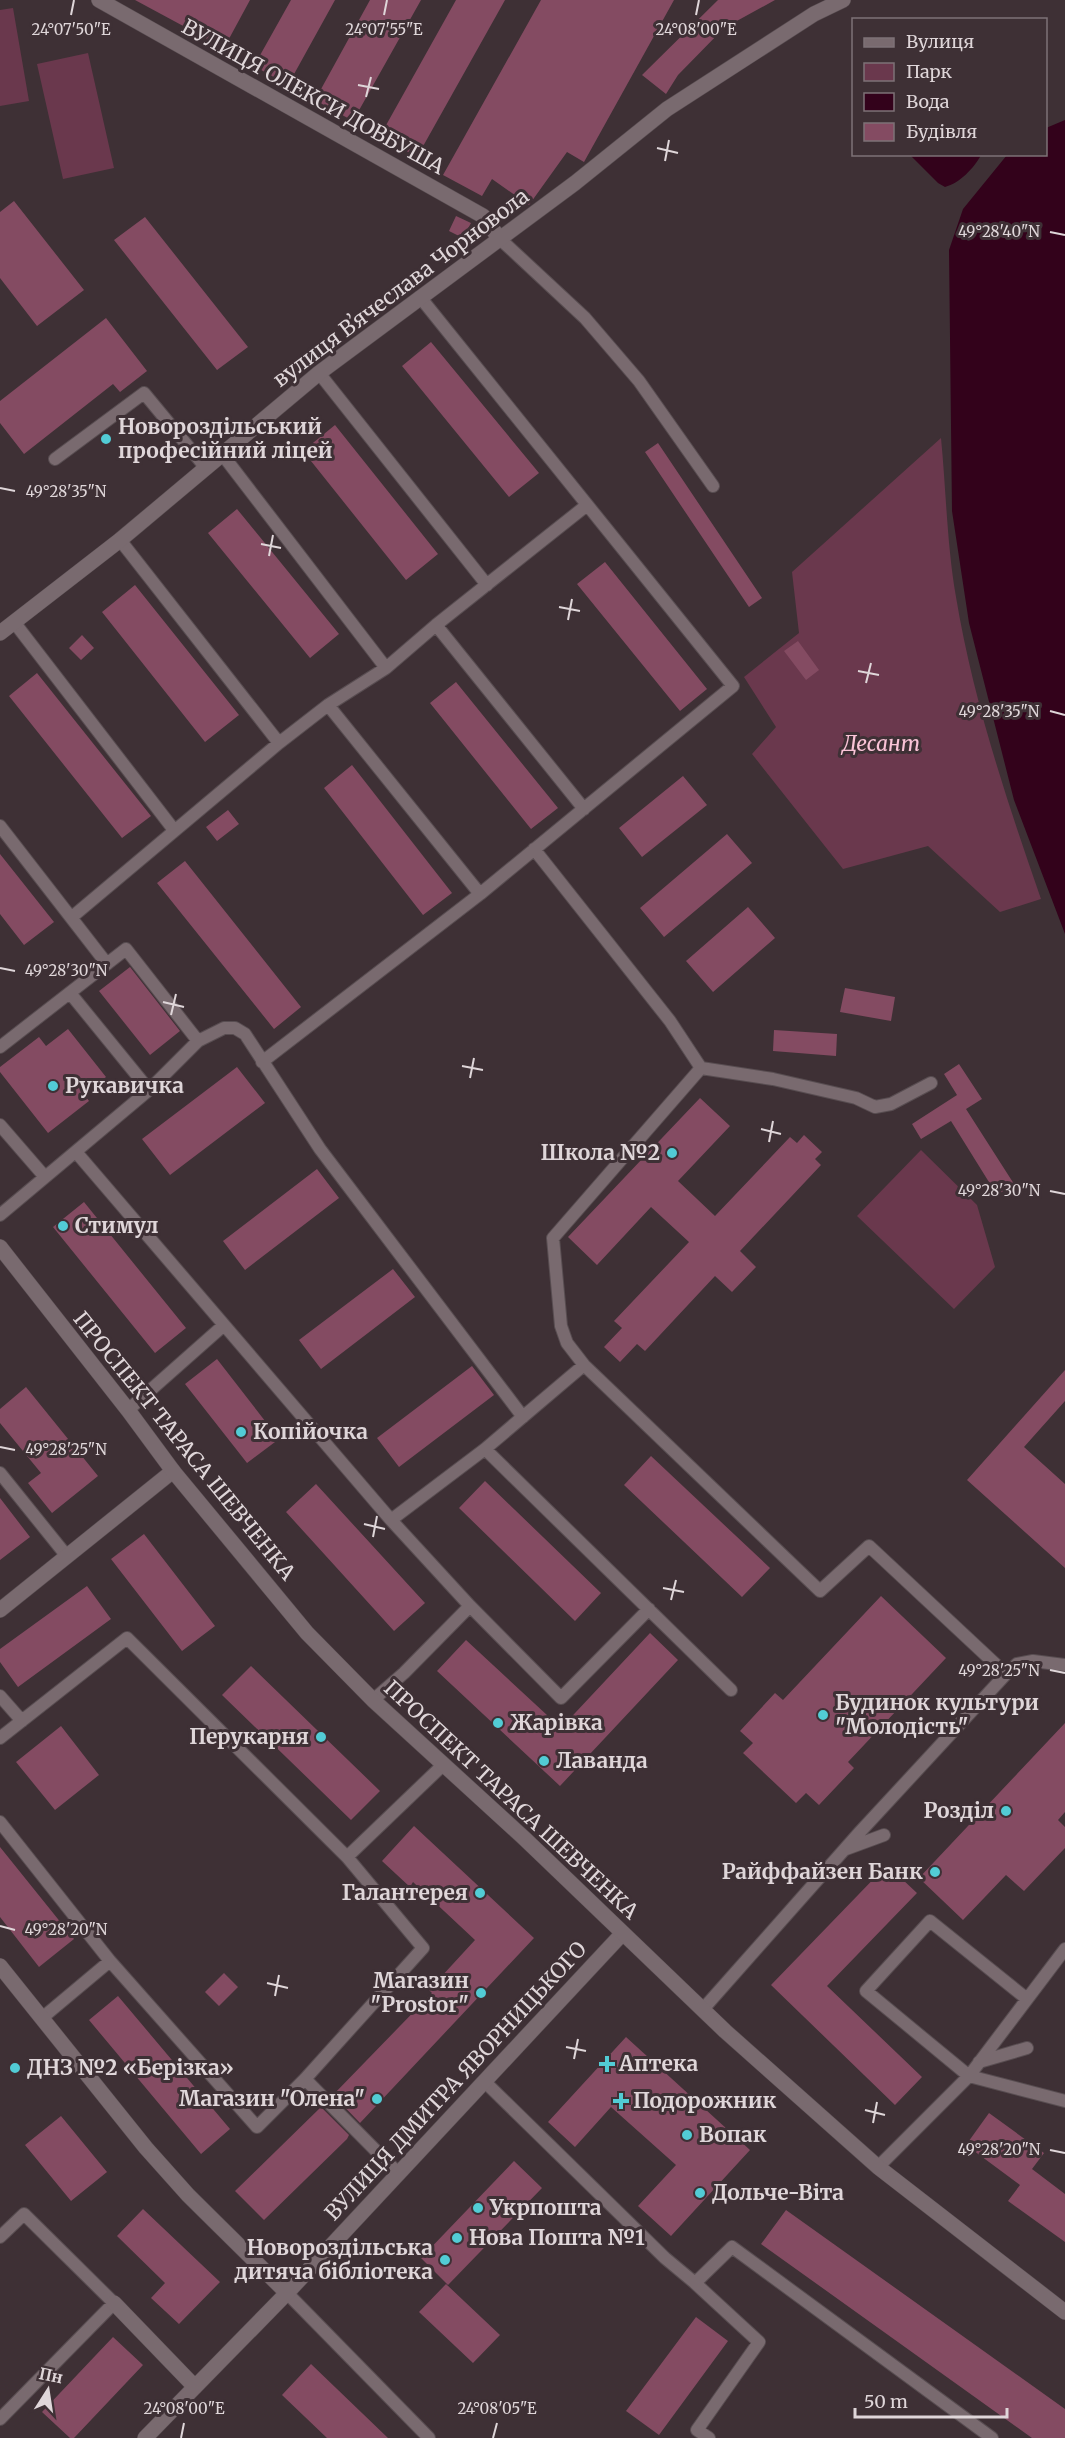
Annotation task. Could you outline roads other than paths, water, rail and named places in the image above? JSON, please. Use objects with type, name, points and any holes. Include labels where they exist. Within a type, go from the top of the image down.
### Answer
[{"type":"street","name":"ВУЛИЦЯ ОЛЕКСИ ДОВБУША","points":[[99,0],[483,216],[499,238]]},
{"type":"street","name":"вулиця Вʼячеслава Чорновола","points":[[0,633],[120,540],[319,373],[575,183],[668,109],[814,14],[843,0]]},
{"type":"street","name":"ПРОСПЕКТ ТАРАСА ШЕВЧЕНКА","points":[[0,1247],[173,1471],[307,1633],[373,1700],[444,1764],[726,2031],[878,2167],[1065,2312]]},
{"type":"street","points":[[0,1610],[173,1471]]},
{"type":"street","name":"ВУЛИЦЯ ДМИТРА ЯВОРНИЦЬКОГО","points":[[145,2438],[287,2293],[622,1934]]},
{"type":"street","points":[[0,1966],[146,2148],[188,2195],[287,2293]]},
{"type":"street","points":[[114,2303],[195,2387]]},
{"type":"lane","points":[[499,238],[585,318],[639,381],[713,486]]},
{"type":"lane","points":[[261,1062],[480,894],[733,686],[420,297]]},
{"type":"lane","points":[[319,373],[487,585]]},
{"type":"lane","points":[[55,459],[144,393],[206,468]]},
{"type":"lane","points":[[222,454],[386,668]]},
{"type":"lane","points":[[72,916],[279,743],[328,705],[386,668],[587,504]]},
{"type":"lane","points":[[120,540],[279,743]]},
{"type":"lane","points":[[14,622],[174,830]]},
{"type":"lane","points":[[436,625],[584,809]]},
{"type":"lane","points":[[328,705],[480,894]]},
{"type":"lane","points":[[0,826],[107,964]]},
{"type":"lane","points":[[534,849],[670,1021],[701,1068],[773,1079],[856,1098],[875,1107],[891,1104],[931,1083]]},
{"type":"lane","points":[[0,1047],[126,949],[198,1041]]},
{"type":"lane","points":[[70,993],[149,1090]]},
{"type":"lane","points":[[0,1215],[149,1090],[198,1041],[224,1028],[235,1028],[245,1035],[320,1149],[523,1417]]},
{"type":"lane","points":[[701,1068],[553,1238],[561,1326],[567,1343],[584,1365],[820,1591],[869,1546],[1006,1674]]},
{"type":"lane","points":[[0,1125],[45,1177]]},
{"type":"lane","points":[[76,1152],[391,1520],[470,1606],[561,1698],[649,1609]]},
{"type":"lane","points":[[128,1410],[224,1325]]},
{"type":"lane","points":[[391,1520],[485,1449],[584,1365]]},
{"type":"lane","points":[[485,1449],[731,1690]]},
{"type":"lane","points":[[1,1477],[66,1555]]},
{"type":"lane","points":[[373,1700],[405,1673],[470,1606]]},
{"type":"lane","points":[[0,1738],[128,1638],[347,1857],[423,1948],[305,2079],[257,2127],[110,1961],[0,1822]]},
{"type":"lane","points":[[704,2008],[844,1850],[1006,1674],[1017,1664],[1033,1661],[1065,1665]]},
{"type":"lane","points":[[0,1696],[22,1721]]},
{"type":"lane","points":[[347,1857],[444,1764]]},
{"type":"lane","points":[[844,1850],[884,1835]]},
{"type":"lane","points":[[1027,1999],[930,1921],[866,1992],[969,2076],[1065,2101]]},
{"type":"lane","points":[[878,2167],[969,2076],[1065,1948]]},
{"type":"lane","points":[[42,2018],[110,1961]]},
{"type":"lane","points":[[979,2062],[1027,2048]]},
{"type":"lane","points":[[305,2079],[398,2173]]},
{"type":"lane","points":[[485,2082],[665,2258],[759,2342],[697,2430],[709,2438]]},
{"type":"lane","points":[[0,2237],[24,2214],[114,2303],[0,2419]]},
{"type":"lane","points":[[695,2283],[732,2247],[992,2438]]},
{"type":"lane","points":[[287,2293],[429,2438]]},
{"type":"water","points":[[1065,120],[1065,934],[1014,800],[969,623],[952,511],[949,250],[963,209],[1006,156],[1047,156],[1047,128]]},
{"type":"water","points":[[911,156],[980,156],[975,165],[956,182],[945,187]]},
{"type":"place","name":"Новороздільський професійний ліцей","points":[[106,439]]},
{"type":"place","name":"Рукавичка","points":[[53,1086]]},
{"type":"place","name":"Школа №2","points":[[672,1153]]},
{"type":"place","name":"Стимул","points":[[63,1226]]},
{"type":"place","name":"Копійочка","points":[[241,1432]]},
{"type":"place","name":"Будинок культури \"Молодість\"","points":[[823,1715]]},
{"type":"place","name":"Жарівка","points":[[498,1723]]},
{"type":"place","name":"Перукарня","points":[[321,1737]]},
{"type":"place","name":"Лаванда","points":[[544,1761]]},
{"type":"place","name":"Розділ","points":[[1006,1811]]},
{"type":"place","name":"Райффайзен Банк","points":[[935,1872]]},
{"type":"place","name":"Галантерея","points":[[480,1893]]},
{"type":"place","name":"Магазин \"Prostor\"","points":[[481,1993]]},
{"type":"place","name":"Аптека","points":[[607,2064]]},
{"type":"place","name":"ДНЗ №2 «Берізка»","points":[[15,2068]]},
{"type":"place","name":"Магазин \"Олена\"","points":[[377,2099]]},
{"type":"place","name":"Подорожник","points":[[621,2101]]},
{"type":"place","name":"Вопак","points":[[687,2135]]},
{"type":"place","name":"Дольче-Віта","points":[[700,2193]]},
{"type":"place","name":"Укрпошта","points":[[478,2208]]},
{"type":"place","name":"Нова Пошта №1","points":[[457,2238]]},
{"type":"place","name":"Новороздільська дитяча бібліотека","points":[[445,2260]]},
{"type":"park label","name":"Десант","points":[[881,744]]}]
